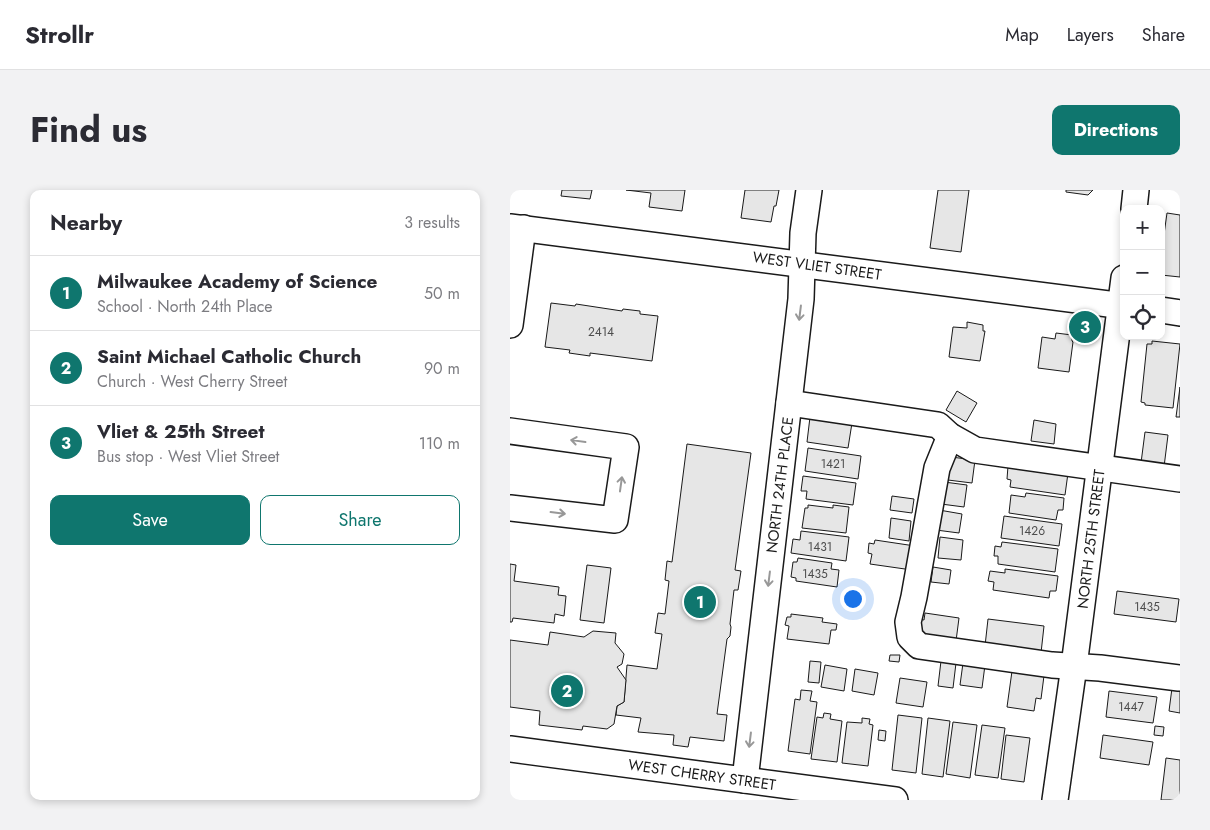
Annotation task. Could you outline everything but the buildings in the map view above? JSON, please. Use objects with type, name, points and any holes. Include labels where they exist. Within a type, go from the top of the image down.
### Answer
[{"type":"street","name":"NORTH 24TH PLACE","points":[[745,780],[801,299],[803,233],[809,190]]},
{"type":"street","points":[[1134,205],[1136,190]]},
{"type":"street","name":"WEST VLIET STREET","points":[[516,227],[1120,306]]},
{"type":"street","points":[[510,325],[516,227]]},
{"type":"street","points":[[1165,311],[1180,313]]},
{"type":"street","name":"NORTH 25TH STREET","points":[[1054,800],[1074,666],[1120,321]]},
{"type":"street","points":[[789,403],[938,425],[950,436],[975,450],[1180,479]]},
{"type":"street","points":[[510,431],[626,448],[615,520],[510,508]]},
{"type":"street","points":[[950,436],[937,468],[908,622],[910,637],[919,646],[1052,665],[1180,678],[1180,672]]},
{"type":"street","name":"WEST CHERRY STREET","points":[[510,749],[895,800]]},
{"type":"place","name":"Vliet & 25th Street","points":[[1085,327]]},
{"type":"place","name":"Milwaukee Academy of Science","points":[[700,602]]},
{"type":"place","name":"Saint Michael Catholic Church","points":[[567,691]]}]
